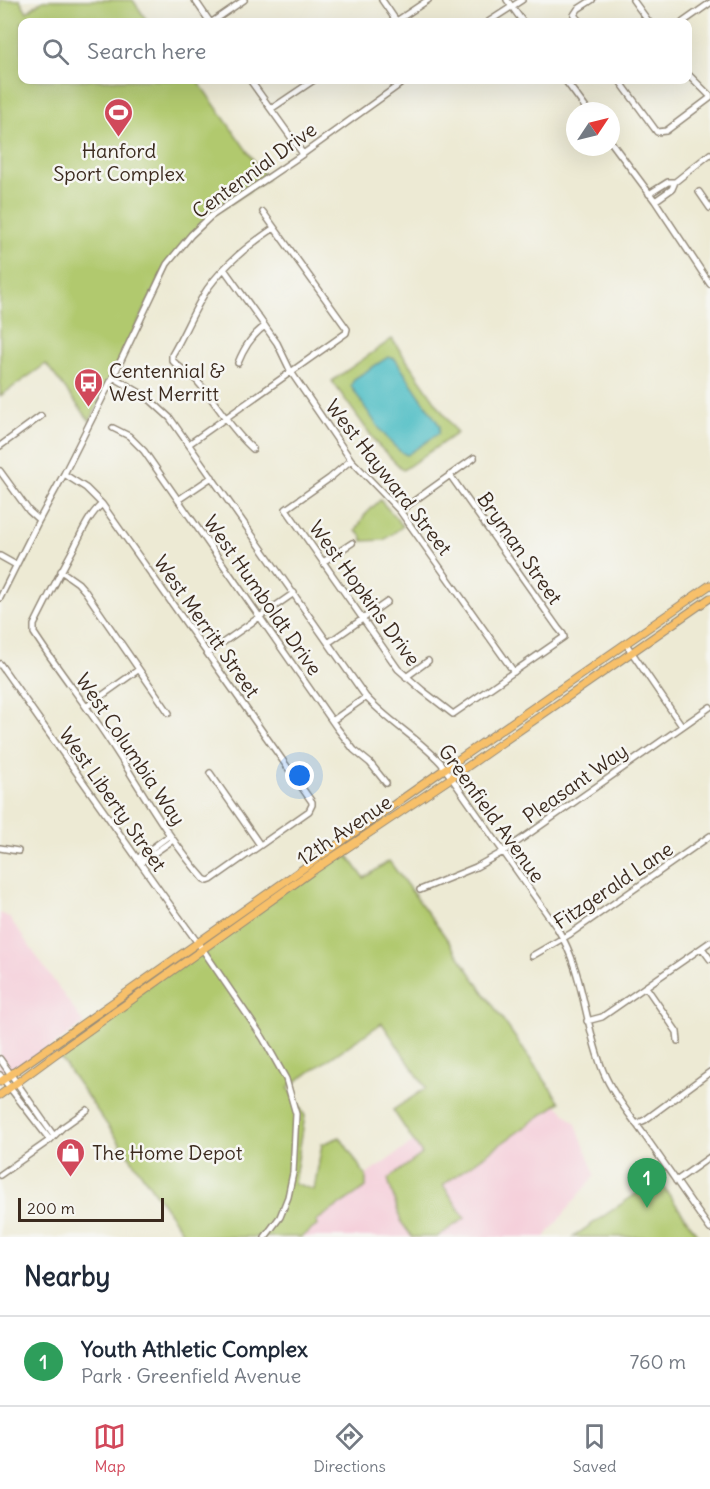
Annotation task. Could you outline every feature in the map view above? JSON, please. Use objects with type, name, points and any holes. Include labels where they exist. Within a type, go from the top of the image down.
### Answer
[{"type":"main road","name":"12th Avenue","points":[[1,1079],[79,1027],[710,585]]},
{"type":"main road","name":"12th Avenue","points":[[0,1095],[311,873],[710,598]]},
{"type":"main road","points":[[53,1056],[54,1051],[73,1037],[79,1027]]},
{"type":"street","points":[[195,0],[208,18]]},
{"type":"street","points":[[217,18],[244,0]]},
{"type":"street","points":[[382,0],[393,18]]},
{"type":"street","points":[[402,18],[428,0]]},
{"type":"street","points":[[507,0],[520,18]]},
{"type":"street","points":[[494,18],[522,0]]},
{"type":"street","points":[[577,18],[574,15],[578,9],[592,0]]},
{"type":"street","points":[[633,0],[646,18]]},
{"type":"street","points":[[689,18],[710,3]]},
{"type":"street","points":[[622,84],[657,132],[666,131],[710,97],[692,79]]},
{"type":"street","points":[[253,84],[303,154]]},
{"type":"street","points":[[271,109],[308,84]]},
{"type":"street","name":"Centennial Drive","points":[[0,598],[113,377],[167,264],[179,248],[210,217],[249,192],[400,84]]},
{"type":"street","points":[[568,84],[581,102]]},
{"type":"street","points":[[620,154],[710,284]]},
{"type":"street","points":[[654,201],[672,189],[675,182],[710,154]]},
{"type":"street","points":[[649,194],[668,182],[675,182]]},
{"type":"street","points":[[699,192],[710,208]]},
{"type":"street","points":[[189,444],[346,333],[347,329],[263,212]]},
{"type":"street","points":[[253,449],[234,431],[195,380],[172,360],[172,355],[208,288],[240,252],[274,228]]},
{"type":"street","name":"West Hayward Street","points":[[224,269],[277,343],[291,372],[351,460],[400,510],[514,672]]},
{"type":"street","points":[[238,363],[244,348],[265,326]]},
{"type":"street","name":"Greenfield Avenue","points":[[113,377],[158,405],[170,418],[366,697],[392,722],[428,748],[563,937],[577,974],[587,1022],[604,1073],[613,1091],[710,1229]]},
{"type":"street","points":[[0,446],[41,416]]},
{"type":"street","name":"West Humboldt Drive","points":[[113,428],[136,442],[332,721],[354,750],[386,783]]},
{"type":"street","points":[[400,510],[474,458]]},
{"type":"street","name":"West Hopkins Drive","points":[[351,460],[286,509],[398,669],[453,714],[514,672]]},
{"type":"street","points":[[0,471],[29,511],[39,520]]},
{"type":"street","name":"West Merritt Street","points":[[64,474],[86,488],[102,504],[310,798],[312,805],[309,811],[260,845]]},
{"type":"street","name":"Bryman Street","points":[[450,475],[564,637],[514,672]]},
{"type":"street","points":[[178,500],[212,477]]},
{"type":"street","points":[[102,504],[92,513],[61,571],[86,591],[169,713]]},
{"type":"street","points":[[323,562],[352,543]]},
{"type":"street","points":[[0,556],[16,565]]},
{"type":"street","name":"West Columbia Way","points":[[61,571],[33,630],[106,735],[172,837],[200,875],[208,881],[260,845]]},
{"type":"street","points":[[208,653],[294,593]]},
{"type":"street","points":[[328,643],[387,602]]},
{"type":"street","points":[[626,644],[682,726]]},
{"type":"street","points":[[406,677],[428,661]]},
{"type":"street","name":"West Liberty Street","points":[[0,664],[203,950],[275,1056],[286,1078],[296,1114],[293,1173],[288,1197],[280,1217],[265,1237]]},
{"type":"street","points":[[86,706],[138,670]]},
{"type":"street","points":[[332,721],[366,697]]},
{"type":"street","name":"Pleasant Way","points":[[420,890],[476,867],[503,852],[710,707]]},
{"type":"street","points":[[210,773],[260,845]]},
{"type":"street","name":"Fitzgerald Lane","points":[[532,956],[570,934],[710,836]]},
{"type":"street","points":[[139,861],[172,837]]},
{"type":"street","points":[[0,848],[18,851]]},
{"type":"street","points":[[587,1022],[602,1017],[710,942]]},
{"type":"street","points":[[702,948],[710,959]]},
{"type":"street","points":[[646,987],[677,1032],[678,1041]]},
{"type":"street","points":[[0,1059],[13,1085],[52,1138]]},
{"type":"street","points":[[636,1124],[645,1120],[710,1072]]},
{"type":"street","points":[[1,1079],[13,1085]]},
{"type":"street","points":[[0,1175],[87,1110]]},
{"type":"street","points":[[676,1181],[710,1157]]},
{"type":"shaded area","points":[[0,913],[9,917],[84,1024],[0,1082]]},
{"type":"shaded area","points":[[519,1068],[576,1124],[595,1175],[545,1237],[278,1237]]},
{"type":"green space","name":"Hanford Sport Complex","points":[[0,0],[20,0],[27,12],[43,0],[133,0],[145,18],[18,18],[18,84],[200,84],[267,179],[210,217],[167,264],[90,421],[46,364],[0,396]]},
{"type":"green space","points":[[392,339],[457,433],[403,470],[378,445],[332,381]]},
{"type":"green space","points":[[380,500],[403,526],[384,540],[363,541],[361,535],[356,531],[364,516]]},
{"type":"green space","points":[[342,848],[364,878],[389,861],[442,932],[560,1102],[443,1185],[465,1218],[437,1237],[412,1237],[401,1222],[388,1179],[422,1154],[393,1110],[426,1088],[382,1023],[288,1087],[305,1116],[294,1183],[314,1190],[322,1144],[340,1137],[366,1176],[366,1187],[316,1221],[318,1225],[301,1237],[186,1237],[58,1055],[202,943]]},
{"type":"green space","points":[[658,1179],[699,1237],[573,1237]]},
{"type":"water","points":[[388,357],[395,359],[440,426],[439,433],[407,455],[385,435],[351,386],[354,379]]},
{"type":"place","name":"Hanford Sport Complex","points":[[119,138]]},
{"type":"place","name":"Centennial & West Merritt","points":[[88,408]]},
{"type":"place","name":"The Home Depot","points":[[71,1178]]},
{"type":"place","name":"Youth Athletic Complex","points":[[647,1208]]}]
